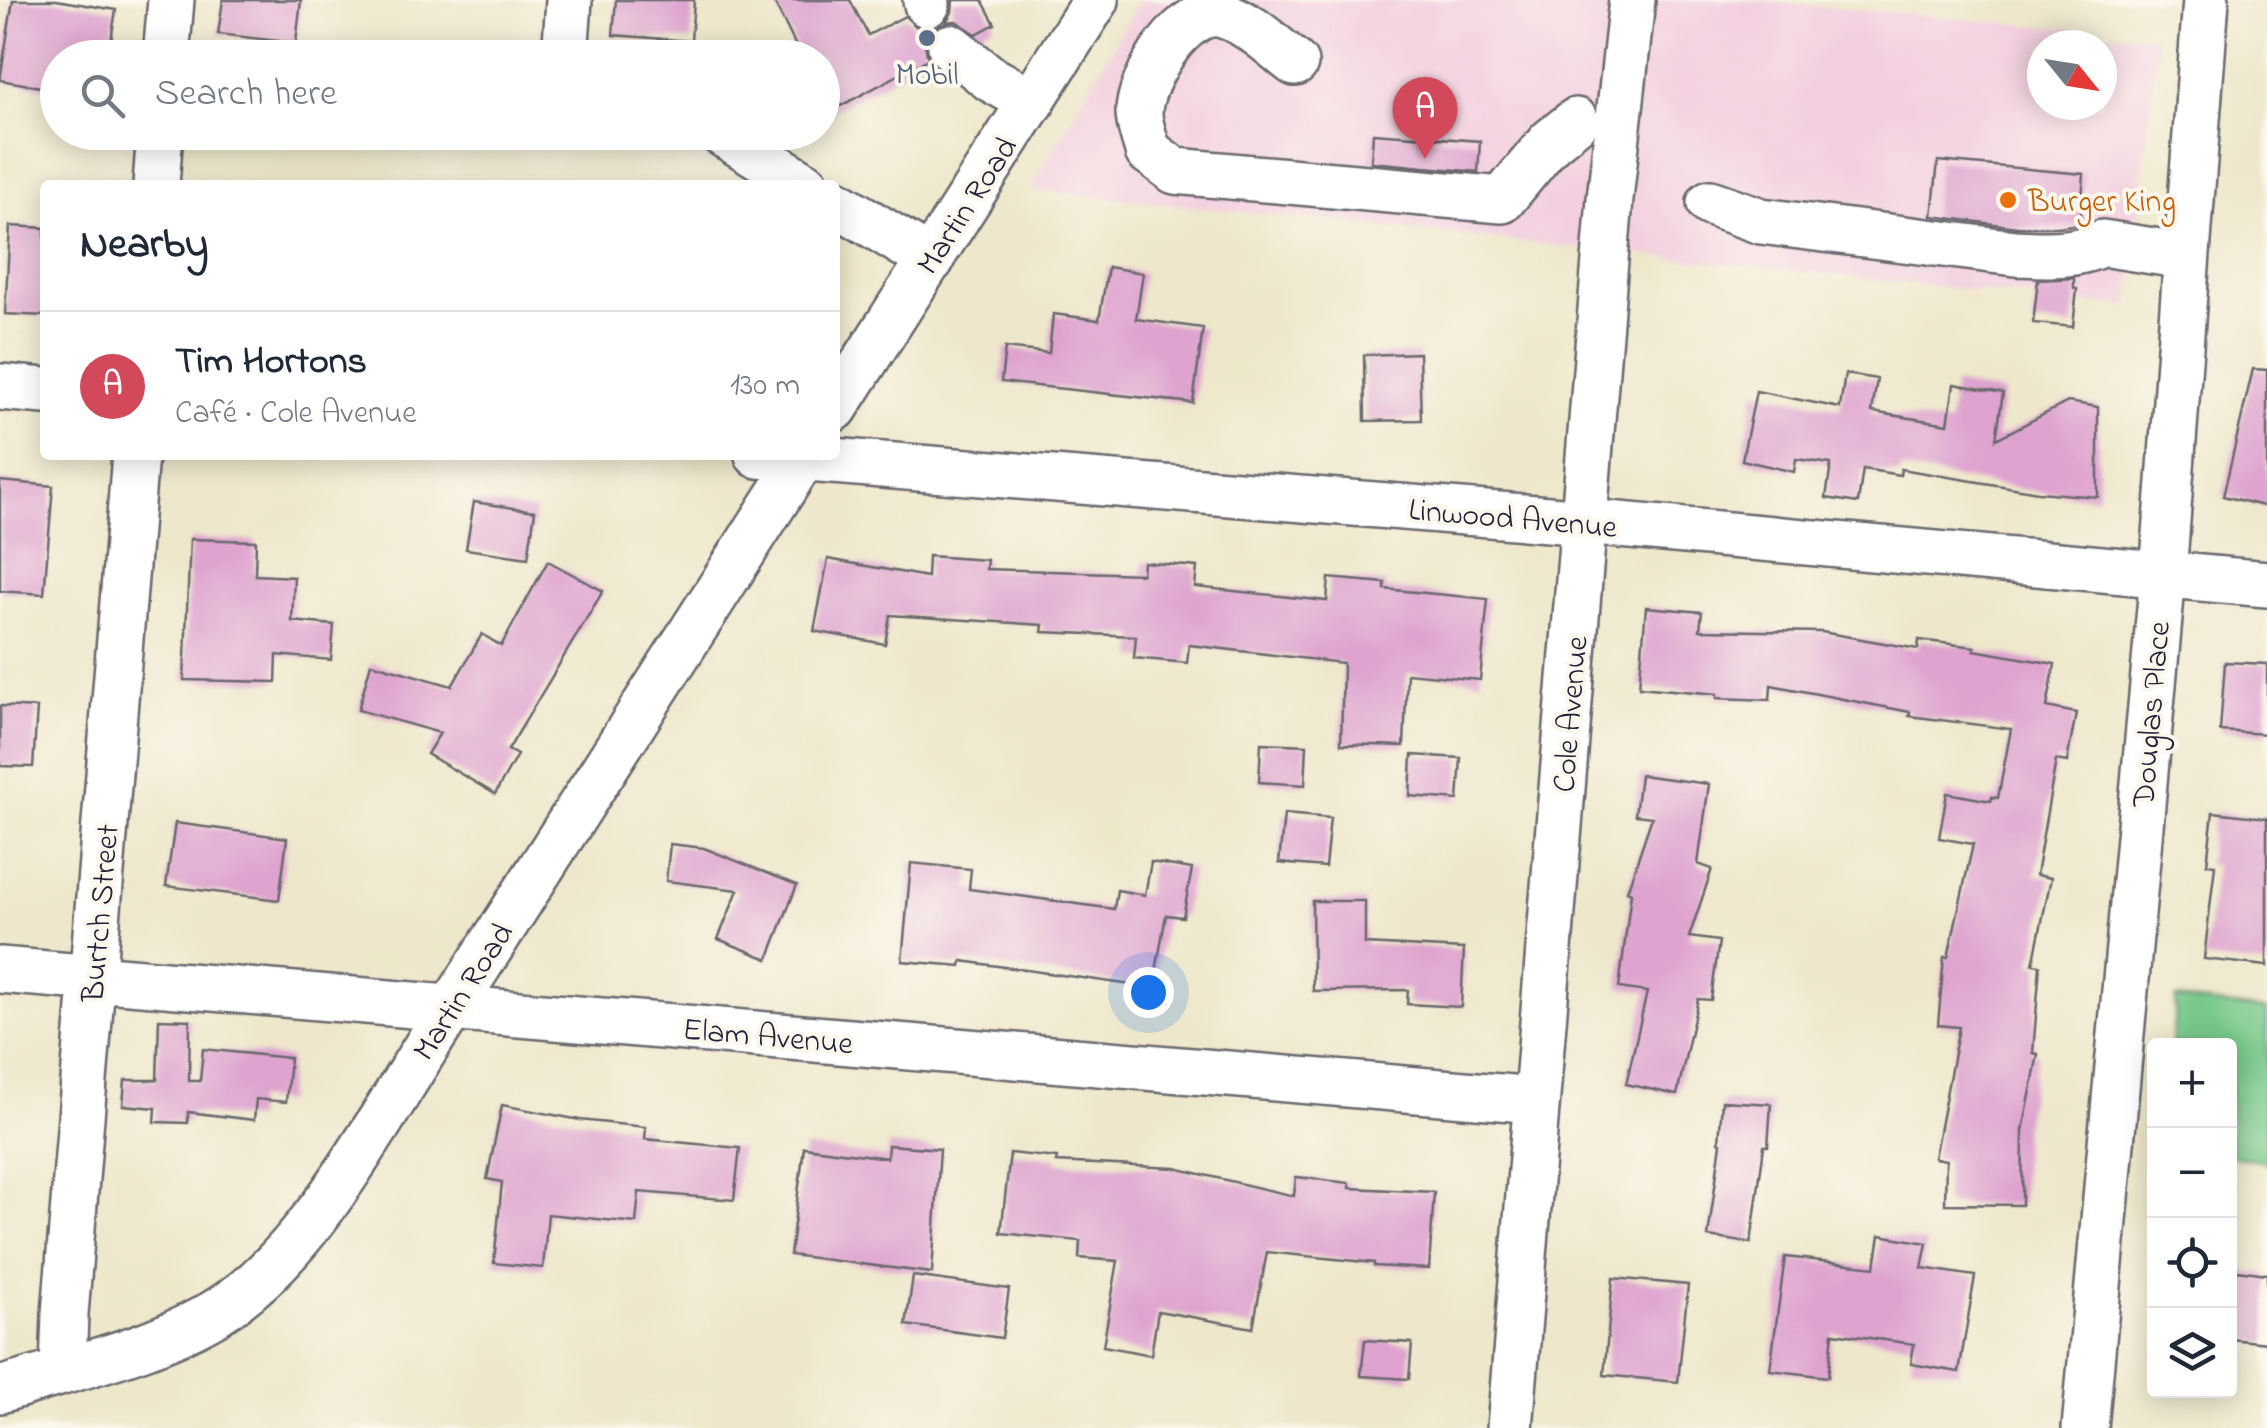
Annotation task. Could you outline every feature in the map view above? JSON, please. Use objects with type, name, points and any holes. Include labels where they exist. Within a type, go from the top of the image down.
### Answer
[{"type":"street","points":[[168,40],[171,0]]},
{"type":"street","points":[[566,40],[569,0]]},
{"type":"street","name":"Martin Road","points":[[840,400],[1096,0]]},
{"type":"street","name":"Cole Avenue","points":[[1510,1428],[1614,163],[1632,0]]},
{"type":"street","name":"Douglas Place","points":[[2085,1428],[2163,574],[2206,0]]},
{"type":"street","points":[[1295,63],[1251,29],[1223,15],[1204,13],[1182,28],[1152,70],[1139,111],[1148,151],[1176,171],[1502,200],[1550,142],[1576,121]]},
{"type":"street","points":[[951,47],[991,79],[1032,102]]},
{"type":"street","points":[[156,180],[159,150]]},
{"type":"street","points":[[749,150],[798,180]]},
{"type":"street","points":[[1710,203],[1761,222],[2015,253],[2056,254],[2102,243],[2185,256]]},
{"type":"street","points":[[840,205],[930,260]]},
{"type":"street","points":[[0,387],[40,391]]},
{"type":"street","name":"Burtch Street","points":[[63,1370],[64,1314],[135,460]]},
{"type":"street","name":"Martin Road","points":[[0,1390],[163,1337],[210,1316],[262,1277],[292,1244],[327,1198],[450,1009],[802,460]]},
{"type":"street","name":"Linwood Avenue","points":[[840,460],[2267,584]]},
{"type":"street","name":"Elam Avenue","points":[[0,970],[1536,1100]]},
{"type":"shaded area","points":[[1140,0],[1753,0],[2081,30],[2027,30],[2027,120],[2117,120],[2117,33],[2157,37],[2129,307],[1031,189]]},
{"type":"green space","points":[[2176,999],[2267,1010],[2267,1162],[2237,1157],[2237,1038],[2173,1038]]},
{"type":"building","points":[[13,0],[56,0],[116,10],[111,40],[40,40],[40,87],[0,80]]},
{"type":"building","points":[[223,0],[301,0],[296,40],[218,34]]},
{"type":"building","points":[[616,0],[694,0],[691,40],[613,35]]},
{"type":"building","points":[[773,0],[850,0],[868,35],[905,16],[919,29],[932,30],[925,44],[928,59],[840,106],[840,40],[793,40]]},
{"type":"building","points":[[953,0],[982,0],[995,24],[976,34],[956,21],[946,22]]},
{"type":"building","points":[[1373,133],[1480,141],[1478,172],[1371,162]]},
{"type":"building","name":"Burger King","points":[[1938,161],[2084,174],[2080,224],[2017,227],[1932,216]]},
{"type":"building","points":[[10,226],[40,228],[40,316],[5,314]]},
{"type":"building","points":[[1108,267],[1143,273],[1136,319],[1203,328],[1193,403],[1001,382],[1005,348],[1049,353],[1053,314],[1099,320]]},
{"type":"building","points":[[2074,278],[2077,289],[2073,327],[2033,323],[2038,280]]},
{"type":"building","points":[[1419,353],[1421,420],[1365,421],[1364,355]]},
{"type":"building","points":[[2253,369],[2267,370],[2267,507],[2223,496]]},
{"type":"building","points":[[1845,374],[1877,379],[1872,412],[1948,424],[1954,384],[2003,393],[1996,439],[2068,402],[2098,407],[2098,497],[2038,492],[1901,469],[1900,475],[1863,469],[1858,503],[1826,498],[1831,464],[1796,459],[1794,472],[1742,460],[1756,391],[1840,408]]},
{"type":"building","points":[[0,481],[53,486],[44,594],[0,591]]},
{"type":"building","points":[[474,502],[535,511],[528,558],[466,549]]},
{"type":"building","points":[[190,539],[256,541],[255,575],[294,577],[292,621],[334,625],[331,660],[277,655],[276,682],[184,680]]},
{"type":"building","points":[[928,556],[987,560],[986,569],[1142,574],[1143,562],[1197,567],[1195,587],[1327,601],[1329,578],[1385,583],[1385,589],[1488,599],[1480,680],[1407,673],[1404,746],[1341,744],[1343,663],[1189,645],[1187,663],[1134,658],[1136,636],[1042,632],[1043,625],[890,615],[885,644],[814,631],[828,559],[927,577]]},
{"type":"building","points":[[548,561],[603,591],[508,750],[517,755],[495,794],[427,754],[440,733],[358,710],[371,663],[452,686],[482,634],[501,646]]},
{"type":"building","points":[[1646,607],[1702,612],[1700,630],[1822,632],[1918,649],[1919,640],[2055,664],[2047,707],[2076,713],[2067,762],[2056,760],[2036,875],[2051,878],[2033,964],[2040,965],[2033,1053],[2038,1054],[2023,1131],[2022,1205],[1945,1204],[1946,1160],[1934,1158],[1959,1027],[1938,1025],[1944,957],[1948,957],[1973,844],[1939,838],[1947,793],[1991,801],[1992,797],[1998,798],[2011,729],[1909,716],[1910,712],[1771,685],[1770,700],[1717,698],[1717,694],[1639,687]]},
{"type":"building","points":[[2225,662],[2267,664],[2267,734],[2220,731]]},
{"type":"building","points":[[0,706],[37,708],[33,767],[0,766]]},
{"type":"building","points":[[1261,743],[1307,745],[1305,785],[1259,782]]},
{"type":"building","points":[[1412,755],[1461,758],[1458,800],[1410,796]]},
{"type":"building","points":[[1640,775],[1709,784],[1698,864],[1712,869],[1689,937],[1719,941],[1711,1000],[1698,999],[1677,1095],[1626,1084],[1647,992],[1619,988],[1631,893],[1627,891],[1652,817],[1635,815]]},
{"type":"building","points":[[2213,812],[2267,818],[2267,966],[2204,959],[2215,865],[2207,864]]},
{"type":"building","points":[[1284,814],[1330,818],[1325,867],[1279,863]]},
{"type":"building","points":[[175,823],[287,838],[279,900],[166,886]]},
{"type":"building","points":[[670,844],[704,848],[797,885],[768,959],[718,939],[738,890],[666,881]]},
{"type":"building","points":[[1151,862],[1192,869],[1183,917],[1166,915],[1153,988],[962,961],[961,966],[902,961],[911,863],[971,869],[969,889],[1114,909],[1117,890],[1145,895]]},
{"type":"building","points":[[1312,901],[1365,901],[1365,944],[1464,949],[1461,1007],[1407,1004],[1408,990],[1313,991]]},
{"type":"building","points":[[159,1019],[190,1020],[189,1081],[200,1081],[203,1049],[290,1058],[286,1102],[256,1099],[254,1120],[188,1112],[188,1123],[155,1122],[156,1108],[123,1105],[125,1080],[157,1080]]},
{"type":"building","points":[[1722,1101],[1771,1104],[1768,1146],[1764,1146],[1751,1243],[1708,1237],[1721,1143]]},
{"type":"building","points":[[502,1105],[580,1120],[646,1127],[645,1139],[740,1148],[734,1200],[639,1192],[636,1223],[548,1214],[543,1268],[494,1263],[502,1182],[487,1179]]},
{"type":"building","points":[[888,1145],[940,1149],[932,1273],[790,1255],[804,1147],[887,1158]]},
{"type":"building","points":[[1010,1153],[1057,1158],[1056,1162],[1175,1168],[1294,1196],[1296,1177],[1350,1183],[1350,1188],[1434,1192],[1429,1269],[1267,1252],[1253,1328],[1158,1311],[1151,1355],[1103,1346],[1118,1261],[1079,1258],[1080,1241],[1001,1233]]},
{"type":"building","points":[[1880,1235],[1927,1243],[1922,1268],[1975,1276],[1959,1372],[1911,1364],[1914,1344],[1833,1333],[1828,1377],[1770,1370],[1785,1257],[1875,1267]]},
{"type":"building","points":[[2237,1270],[2267,1274],[2267,1343],[2237,1340]]},
{"type":"building","points":[[913,1276],[1009,1289],[1002,1338],[906,1325]]},
{"type":"building","points":[[1613,1278],[1688,1285],[1678,1382],[1604,1375]]},
{"type":"building","points":[[1365,1340],[1412,1343],[1409,1379],[1361,1376]]},
{"type":"place","name":"Mobil","points":[[927,38]]},
{"type":"place","name":"Tim Hortons","points":[[1425,159]]},
{"type":"place","name":"Burger King","points":[[2008,200]]}]
